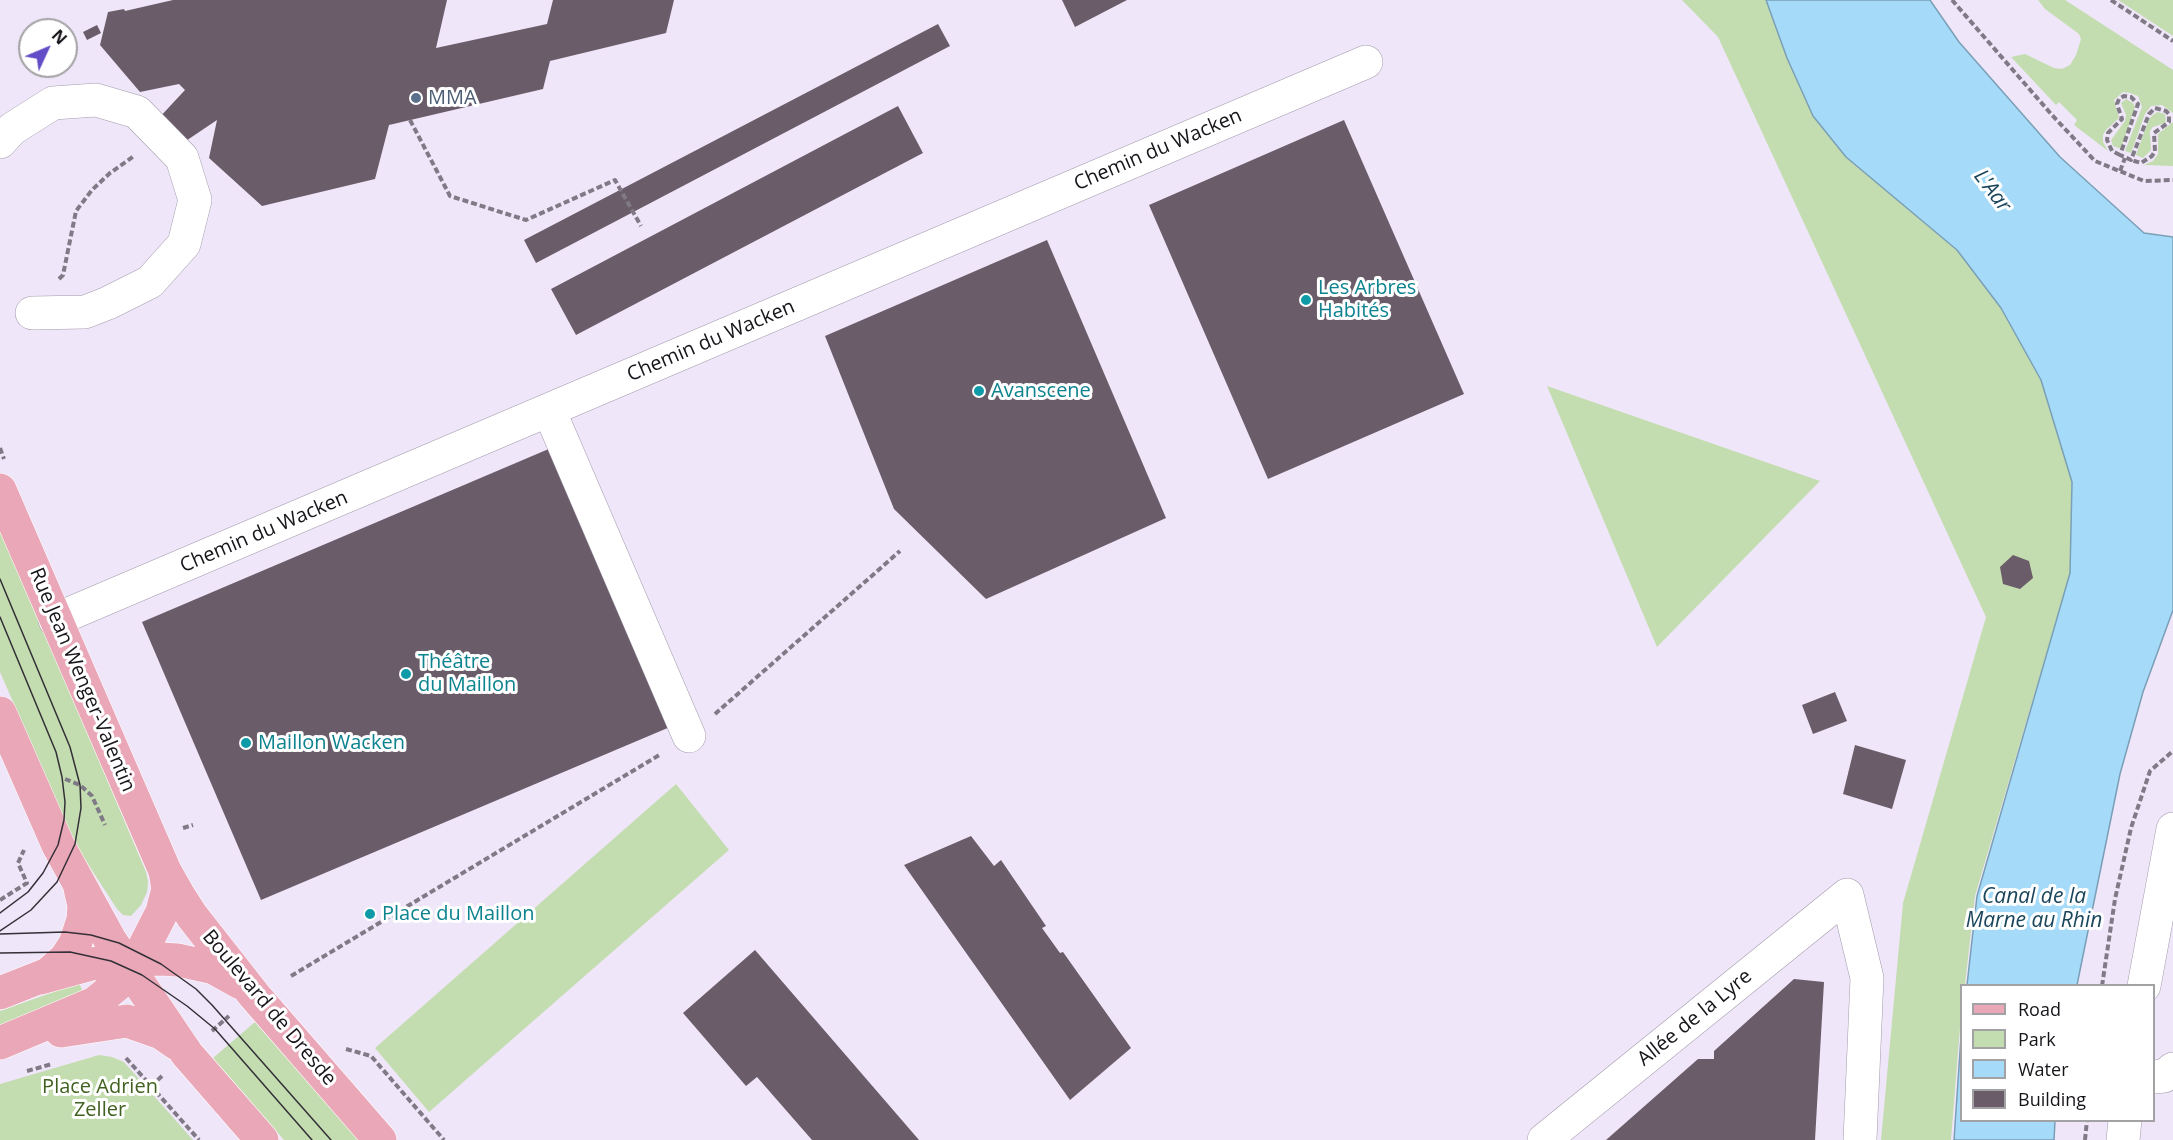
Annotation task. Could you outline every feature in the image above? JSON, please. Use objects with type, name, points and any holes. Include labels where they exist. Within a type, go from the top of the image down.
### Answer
[{"type":"main road","name":"Rue Jean Wenger-Valentin","points":[[4,479],[56,620],[165,871]]},
{"type":"main road","points":[[0,712],[53,834],[110,940],[131,963],[187,1054],[262,1140]]},
{"type":"main road","points":[[3,1042],[95,1003],[111,991],[155,927],[166,900],[168,881],[165,871]]},
{"type":"main road","name":"Boulevard de Dresde","points":[[165,871],[192,916],[254,995],[380,1140]]},
{"type":"main road","points":[[40,978],[61,963],[80,933],[84,906],[78,881]]},
{"type":"main road","points":[[0,993],[40,978],[91,964],[178,960],[214,968],[240,982],[254,995]]},
{"type":"main road","points":[[3,1042],[127,1021],[161,1033],[187,1054]]},
{"type":"street","name":"Chemin du Wacken","points":[[56,620],[1366,62]]},
{"type":"street","points":[[0,142],[12,129],[53,104],[96,100],[137,112],[182,158],[195,200],[183,244],[150,282],[85,312],[32,313]]},
{"type":"street","points":[[549,410],[689,736]]},
{"type":"street","points":[[2144,984],[2173,829]]},
{"type":"street","name":"Allée de la Lyre","points":[[1544,1140],[1847,896],[1867,978],[1860,1140]]},
{"type":"street","points":[[2155,1077],[2164,1076],[2173,1069]]},
{"type":"street","points":[[2123,1140],[2125,1122]]},
{"type":"path","points":[[1952,0],[2052,115],[2096,161],[2144,181],[2173,180]]},
{"type":"path","points":[[2111,0],[2173,41]]},
{"type":"path","points":[[2120,171],[2123,157],[2138,108],[2135,99],[2128,96],[2119,99],[2117,104],[2122,119],[2107,136],[2108,145],[2112,151],[2123,157],[2131,160],[2141,163],[2152,156],[2155,152],[2154,133],[2169,122],[2169,114],[2155,108],[2149,114],[2131,160]]},
{"type":"path","points":[[410,120],[450,196],[526,220],[615,180],[642,226]]},
{"type":"path","points":[[32,313],[63,275],[76,211],[92,190],[111,173],[163,138]]},
{"type":"path","points":[[0,448],[4,479]]},
{"type":"path","points":[[291,976],[689,736],[900,551]]},
{"type":"path","points":[[2102,984],[2115,899],[2131,828],[2150,771],[2173,751]]},
{"type":"path","points":[[187,1054],[254,995]]},
{"type":"path","points":[[341,1048],[371,1056],[444,1140]]},
{"type":"path","points":[[152,1086],[199,1140]]},
{"type":"path","points":[[2085,1140],[2087,1122]]},
{"type":"green space","points":[[1682,0],[1766,0],[1787,58],[1813,116],[1846,157],[1957,250],[2001,308],[2041,380],[2072,482],[2070,573],[1975,896],[1965,984],[1960,984],[1960,1028],[1951,1140],[1881,1140],[1903,903],[1986,617],[1718,37]]},
{"type":"green space","points":[[2038,0],[2065,0],[2173,70],[2173,113],[2162,105],[2151,106],[2145,114],[2131,153],[2125,151],[2142,107],[2138,96],[2123,92],[2114,100],[2119,118],[2103,135],[2103,142],[2108,151],[2074,125],[2077,120],[2059,102],[2056,105],[2011,57],[2025,54],[2054,68],[2062,69],[2070,65],[2076,55],[2081,39],[2079,34],[2045,9]]},
{"type":"green space","points":[[2118,0],[2173,0],[2173,36]]},
{"type":"green space","points":[[2126,99],[2135,107],[2121,149],[2113,146],[2111,140],[2125,121],[2126,115],[2121,103]]},
{"type":"green space","points":[[2158,112],[2165,114],[2166,120],[2165,123],[2153,127],[2150,131],[2151,150],[2143,158],[2136,155],[2149,119]]},
{"type":"green space","points":[[2173,122],[2173,166],[2144,165],[2153,161],[2158,154],[2158,134]]},
{"type":"green space","points":[[1547,386],[1820,481],[1657,647]]},
{"type":"green space","points":[[0,526],[146,872],[147,892],[141,905],[131,916],[123,915],[117,909],[75,844],[0,672]]},
{"type":"green space","points":[[676,784],[729,850],[429,1112],[375,1048]]},
{"type":"green space","points":[[79,983],[85,996],[0,1027],[0,1011]]},
{"type":"green space","points":[[255,1022],[358,1140],[284,1140],[213,1058]]},
{"type":"green space","name":"Place Adrien Zeller","points":[[99,1055],[124,1062],[193,1140],[0,1140],[0,1084]]},
{"type":"water","points":[[1766,0],[1930,0],[1959,42],[2060,157],[2144,233],[2173,237],[2173,610],[2143,692],[2120,774],[2077,984],[1967,984],[1977,896],[2070,573],[2072,482],[2041,380],[2001,308],[1957,250],[1846,157],[1813,116],[1787,58]]},
{"type":"water","points":[[1960,1052],[1960,1122],[2055,1122],[2054,1140],[1954,1140]]},
{"type":"building","points":[[173,0],[447,0],[436,48],[547,24],[553,0],[674,0],[666,33],[550,61],[543,89],[389,125],[375,179],[262,206],[209,158],[217,120],[165,155],[145,133],[185,90],[179,84],[140,92],[100,45],[108,12],[124,9],[125,11]]},
{"type":"building","points":[[1062,0],[1127,0],[1075,27]]},
{"type":"building","points":[[938,24],[950,46],[536,263],[524,240]]},
{"type":"building","points":[[97,25],[101,33],[87,40],[83,32]]},
{"type":"building","points":[[898,106],[923,153],[576,335],[551,289]]},
{"type":"building","name":"Les Arbres Habités","points":[[1344,120],[1464,394],[1268,479],[1149,205]]},
{"type":"building","name":"Avanscene","points":[[1047,240],[1166,518],[986,599],[894,509],[825,336]]},
{"type":"building","name":"Théâtre du Maillon","points":[[551,448],[670,727],[261,900],[142,622]]},
{"type":"building","points":[[2013,555],[2029,561],[2033,578],[2020,589],[2003,584],[2000,567]]},
{"type":"building","points":[[1835,692],[1847,721],[1813,734],[1802,705]]},
{"type":"building","points":[[1855,745],[1906,760],[1892,809],[1843,794]]},
{"type":"building","points":[[971,836],[994,866],[1001,860],[1046,926],[1042,928],[1060,953],[1063,952],[1131,1048],[1070,1100],[904,865]]},
{"type":"building","points":[[755,950],[919,1140],[812,1140],[757,1077],[746,1086],[683,1013]]},
{"type":"building","points":[[1794,979],[1824,982],[1815,1140],[1606,1140],[1698,1059],[1714,1059],[1714,1051]]},
{"type":"tram line","points":[[0,579],[70,747],[80,785],[81,808],[75,844],[57,882],[31,910],[0,931]]},
{"type":"tram line","points":[[0,617],[56,752],[65,802],[64,820],[58,845],[43,873],[28,892],[0,913]]},
{"type":"tram line","points":[[0,934],[65,932],[91,935],[119,943],[161,964],[196,989],[212,1005],[331,1140]]},
{"type":"tram line","points":[[0,953],[70,952],[111,961],[142,975],[187,1006],[215,1029],[312,1140]]},
{"type":"place","name":"MMA","points":[[416,98]]},
{"type":"place","name":"Les Arbres Habités","points":[[1306,300]]},
{"type":"place","name":"Avanscene","points":[[979,391]]},
{"type":"place","name":"Théâtre du Maillon","points":[[406,674]]},
{"type":"place","name":"Maillon Wacken","points":[[246,743]]},
{"type":"place","name":"Place du Maillon","points":[[370,914]]},
{"type":"water label","name":"L'Aar","points":[[1992,191]]},
{"type":"water label","name":"Canal de la Marne au Rhin","points":[[2034,909]]}]
